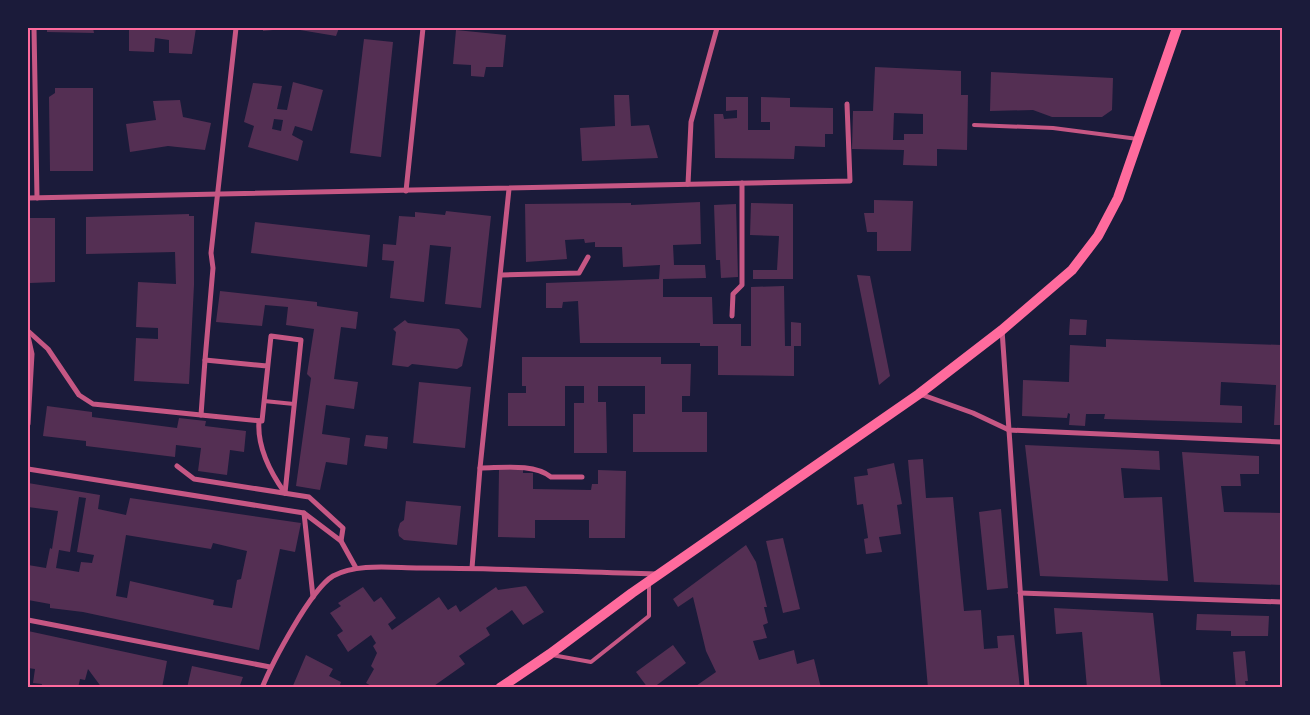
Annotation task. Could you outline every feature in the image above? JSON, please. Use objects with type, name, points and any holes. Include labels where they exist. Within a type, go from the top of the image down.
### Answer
[{"type":"main road","points":[[505,686],[658,574],[919,394],[1002,330],[1072,270],[1098,236],[1118,198],[1177,28]]},
{"type":"street","points":[[34,28],[31,90],[37,198]]},
{"type":"street","points":[[201,415],[216,195],[236,28]]},
{"type":"street","points":[[406,191],[424,28]]},
{"type":"street","points":[[688,184],[691,122],[717,28]]},
{"type":"street","points":[[28,198],[850,181],[847,104]]},
{"type":"street","points":[[732,316],[733,294],[742,285],[742,183]]},
{"type":"street","points":[[472,568],[480,468],[502,274],[509,189]]},
{"type":"street","points":[[502,274],[579,273],[588,257]]},
{"type":"street","points":[[1002,330],[1027,688]]},
{"type":"street","points":[[28,331],[48,349],[79,395],[93,404],[259,421]]},
{"type":"street","points":[[28,336],[32,354],[28,424]]},
{"type":"street","points":[[271,336],[301,340],[285,493],[270,473],[258,433],[259,421],[262,421],[271,336]]},
{"type":"street","points":[[205,360],[267,366]]},
{"type":"street","points":[[919,394],[973,412],[1009,430],[1282,442]]},
{"type":"street","points":[[177,466],[194,479],[309,497],[343,528],[341,540]]},
{"type":"street","points":[[480,468],[542,470],[550,477],[582,477]]},
{"type":"street","points":[[28,469],[304,513],[341,540],[356,568]]},
{"type":"street","points":[[304,513],[314,597]]},
{"type":"street","points":[[262,688],[270,667],[314,597],[332,577],[356,568],[472,568],[658,574]]},
{"type":"street","points":[[1020,593],[1282,602]]},
{"type":"street","points":[[28,620],[270,667]]},
{"type":"lane","points":[[974,125],[1053,128],[1139,139]]},
{"type":"lane","points":[[264,400],[294,404]]},
{"type":"lane","points":[[550,654],[591,662],[649,616],[649,581]]},
{"type":"building","points":[[47,28],[93,28],[94,33],[47,32]]},
{"type":"building","points":[[129,28],[196,28],[192,54],[169,53],[169,40],[155,38],[154,52],[129,51]]},
{"type":"building","points":[[263,28],[283,28],[283,29],[263,31]]},
{"type":"building","points":[[288,28],[339,28],[336,36]]},
{"type":"building","points":[[456,30],[506,35],[503,67],[486,67],[484,77],[471,76],[471,65],[453,64]]},
{"type":"building","points":[[364,39],[393,42],[381,157],[350,153]]},
{"type":"building","points":[[875,67],[961,71],[961,95],[968,95],[967,150],[937,149],[937,166],[903,165],[904,150],[852,149],[853,111],[873,111]],"holes":[[[894,113],[923,114],[923,134],[904,134],[904,140],[893,140]]]},
{"type":"building","points":[[991,72],[1113,78],[1112,110],[1102,117],[1052,117],[1033,110],[990,111]]},
{"type":"building","points":[[293,82],[323,90],[312,131],[295,126],[292,135],[303,141],[298,161],[248,147],[254,126],[244,122],[253,83],[282,86],[277,109],[287,110]],"holes":[[[274,119],[283,120],[281,131],[272,129]]]},
{"type":"building","points":[[55,88],[93,88],[93,171],[50,171],[49,97],[55,93]]},
{"type":"building","points":[[614,95],[629,95],[631,126],[649,125],[658,158],[582,161],[580,128],[615,126]]},
{"type":"building","points":[[726,97],[748,97],[748,130],[770,130],[770,122],[761,122],[761,97],[790,98],[790,107],[833,108],[833,134],[825,134],[825,147],[795,146],[794,159],[715,158],[714,114],[723,114],[724,119],[737,118],[737,110],[726,111]]},
{"type":"building","points":[[180,100],[183,117],[211,123],[205,150],[168,146],[130,152],[126,124],[156,120],[153,101]]},
{"type":"building","points":[[874,200],[913,201],[911,251],[877,251],[877,232],[867,232],[864,213],[874,213]]},
{"type":"building","points":[[700,202],[701,244],[673,245],[674,265],[705,265],[706,278],[663,279],[663,297],[712,297],[713,324],[741,324],[741,346],[751,346],[751,287],[784,286],[785,346],[791,346],[791,322],[801,323],[801,346],[794,346],[794,376],[718,375],[718,346],[700,346],[700,343],[580,343],[578,301],[563,302],[562,308],[546,308],[546,283],[659,279],[660,265],[623,267],[622,247],[595,247],[595,242],[585,243],[584,239],[565,240],[567,259],[526,262],[525,204],[631,203],[631,205]]},
{"type":"building","points":[[751,203],[793,204],[793,279],[753,279],[753,270],[777,270],[779,236],[750,235]]},
{"type":"building","points":[[736,204],[738,277],[721,278],[720,260],[716,260],[714,205]]},
{"type":"building","points":[[446,211],[491,216],[481,308],[445,304],[451,247],[430,245],[424,302],[390,298],[394,261],[382,260],[383,244],[396,245],[399,216],[415,217],[415,212],[445,215]]},
{"type":"building","points":[[189,214],[189,216],[194,216],[194,285],[189,384],[134,381],[136,338],[158,339],[158,328],[136,327],[138,282],[176,284],[175,252],[86,254],[86,217]]},
{"type":"building","points":[[29,218],[55,218],[55,282],[30,283]]},
{"type":"building","points":[[255,222],[370,235],[367,267],[251,253]]},
{"type":"building","points":[[857,275],[870,276],[890,376],[879,385]]},
{"type":"building","points":[[220,291],[317,302],[317,306],[358,312],[356,329],[341,327],[334,379],[358,382],[354,409],[326,405],[322,434],[350,438],[347,465],[326,462],[320,490],[296,486],[311,378],[307,374],[314,329],[286,325],[288,307],[265,305],[262,326],[216,322]]},
{"type":"building","points":[[1070,319],[1087,320],[1086,335],[1069,335]]},
{"type":"building","points":[[405,320],[408,323],[459,329],[468,339],[462,366],[457,369],[412,364],[408,367],[392,365],[396,332],[393,329]]},
{"type":"building","points":[[1106,339],[1282,345],[1282,425],[1274,425],[1276,385],[1221,382],[1220,405],[1242,406],[1242,423],[1104,419],[1105,414],[1086,414],[1085,426],[1069,425],[1070,414],[1068,413],[1067,418],[1022,416],[1023,380],[1069,382],[1070,345],[1106,347]]},
{"type":"building","points":[[522,357],[661,357],[661,364],[691,364],[690,396],[682,396],[682,412],[707,412],[707,452],[633,452],[633,414],[645,414],[645,386],[598,386],[598,402],[606,402],[607,453],[574,453],[574,403],[584,403],[584,386],[565,386],[565,426],[508,426],[508,393],[526,393],[526,386],[522,386]]},
{"type":"building","points":[[419,382],[471,387],[465,448],[413,443]]},
{"type":"building","points":[[47,406],[92,412],[92,417],[177,428],[179,418],[206,421],[205,426],[246,431],[244,452],[230,450],[227,475],[198,471],[201,448],[176,445],[175,457],[86,446],[86,441],[43,436]]},
{"type":"building","points":[[366,435],[388,437],[387,449],[364,446]]},
{"type":"building","points":[[1025,445],[1159,451],[1160,470],[1121,468],[1124,498],[1162,497],[1168,581],[1040,576]]},
{"type":"building","points":[[1182,452],[1259,456],[1259,474],[1240,474],[1241,486],[1221,486],[1224,512],[1282,513],[1282,585],[1194,582]]},
{"type":"building","points":[[923,459],[926,498],[953,497],[964,611],[981,610],[984,649],[998,648],[997,636],[1014,635],[1020,688],[928,688],[908,460]]},
{"type":"building","points":[[894,463],[902,504],[897,505],[901,534],[879,537],[882,552],[866,554],[864,539],[868,538],[863,504],[857,505],[854,477],[868,475],[867,469]]},
{"type":"building","points":[[499,470],[523,470],[523,473],[533,473],[533,489],[591,490],[592,484],[598,484],[598,470],[626,471],[625,538],[589,538],[589,520],[535,520],[535,538],[498,537]]},
{"type":"building","points":[[28,483],[100,495],[98,509],[126,515],[130,498],[301,523],[295,552],[280,549],[259,650],[83,612],[50,608],[50,604],[28,600],[28,565],[46,568],[50,548],[52,549],[58,511],[28,507]],"holes":[[[79,497],[86,498],[77,552],[94,555],[92,563],[81,562],[79,572],[56,568],[59,550],[70,552]],[[126,535],[211,549],[213,543],[247,551],[241,579],[237,580],[232,608],[213,605],[214,600],[130,581],[127,598],[116,596]]]},
{"type":"building","points":[[406,501],[461,506],[457,545],[404,540],[399,536],[398,530],[400,523],[404,520]]},
{"type":"building","points":[[1001,509],[1008,588],[987,590],[979,512]]},
{"type":"building","points":[[783,538],[800,609],[783,613],[766,541]]},
{"type":"building","points":[[746,545],[756,562],[767,607],[764,607],[768,623],[763,625],[767,638],[753,641],[759,660],[794,650],[797,664],[814,659],[821,688],[693,688],[716,672],[706,651],[693,597],[678,607],[673,599]]},
{"type":"building","points":[[526,586],[544,612],[523,625],[512,610],[486,628],[490,635],[459,656],[465,664],[431,688],[375,688],[366,683],[374,669],[371,666],[377,653],[373,646],[376,643],[371,635],[348,652],[337,635],[343,631],[330,613],[341,606],[338,603],[363,587],[374,602],[381,597],[396,618],[388,624],[392,630],[439,597],[448,610],[456,605],[460,612],[496,587],[498,590]]},
{"type":"building","points":[[1054,608],[1153,613],[1161,688],[1087,688],[1082,632],[1056,634]]},
{"type":"building","points":[[1197,614],[1269,616],[1268,636],[1231,636],[1231,631],[1196,630]]},
{"type":"building","points":[[28,631],[167,661],[162,688],[102,688],[88,669],[85,680],[80,679],[78,688],[41,688],[42,684],[33,683],[35,669],[28,668]]},
{"type":"building","points":[[673,645],[686,663],[653,688],[648,688],[636,672]]},
{"type":"building","points":[[1245,651],[1248,681],[1245,681],[1246,688],[1236,688],[1233,652]]},
{"type":"building","points":[[306,655],[333,669],[329,676],[341,682],[339,688],[292,688]]},
{"type":"building","points":[[192,666],[243,677],[239,688],[187,688]]}]
